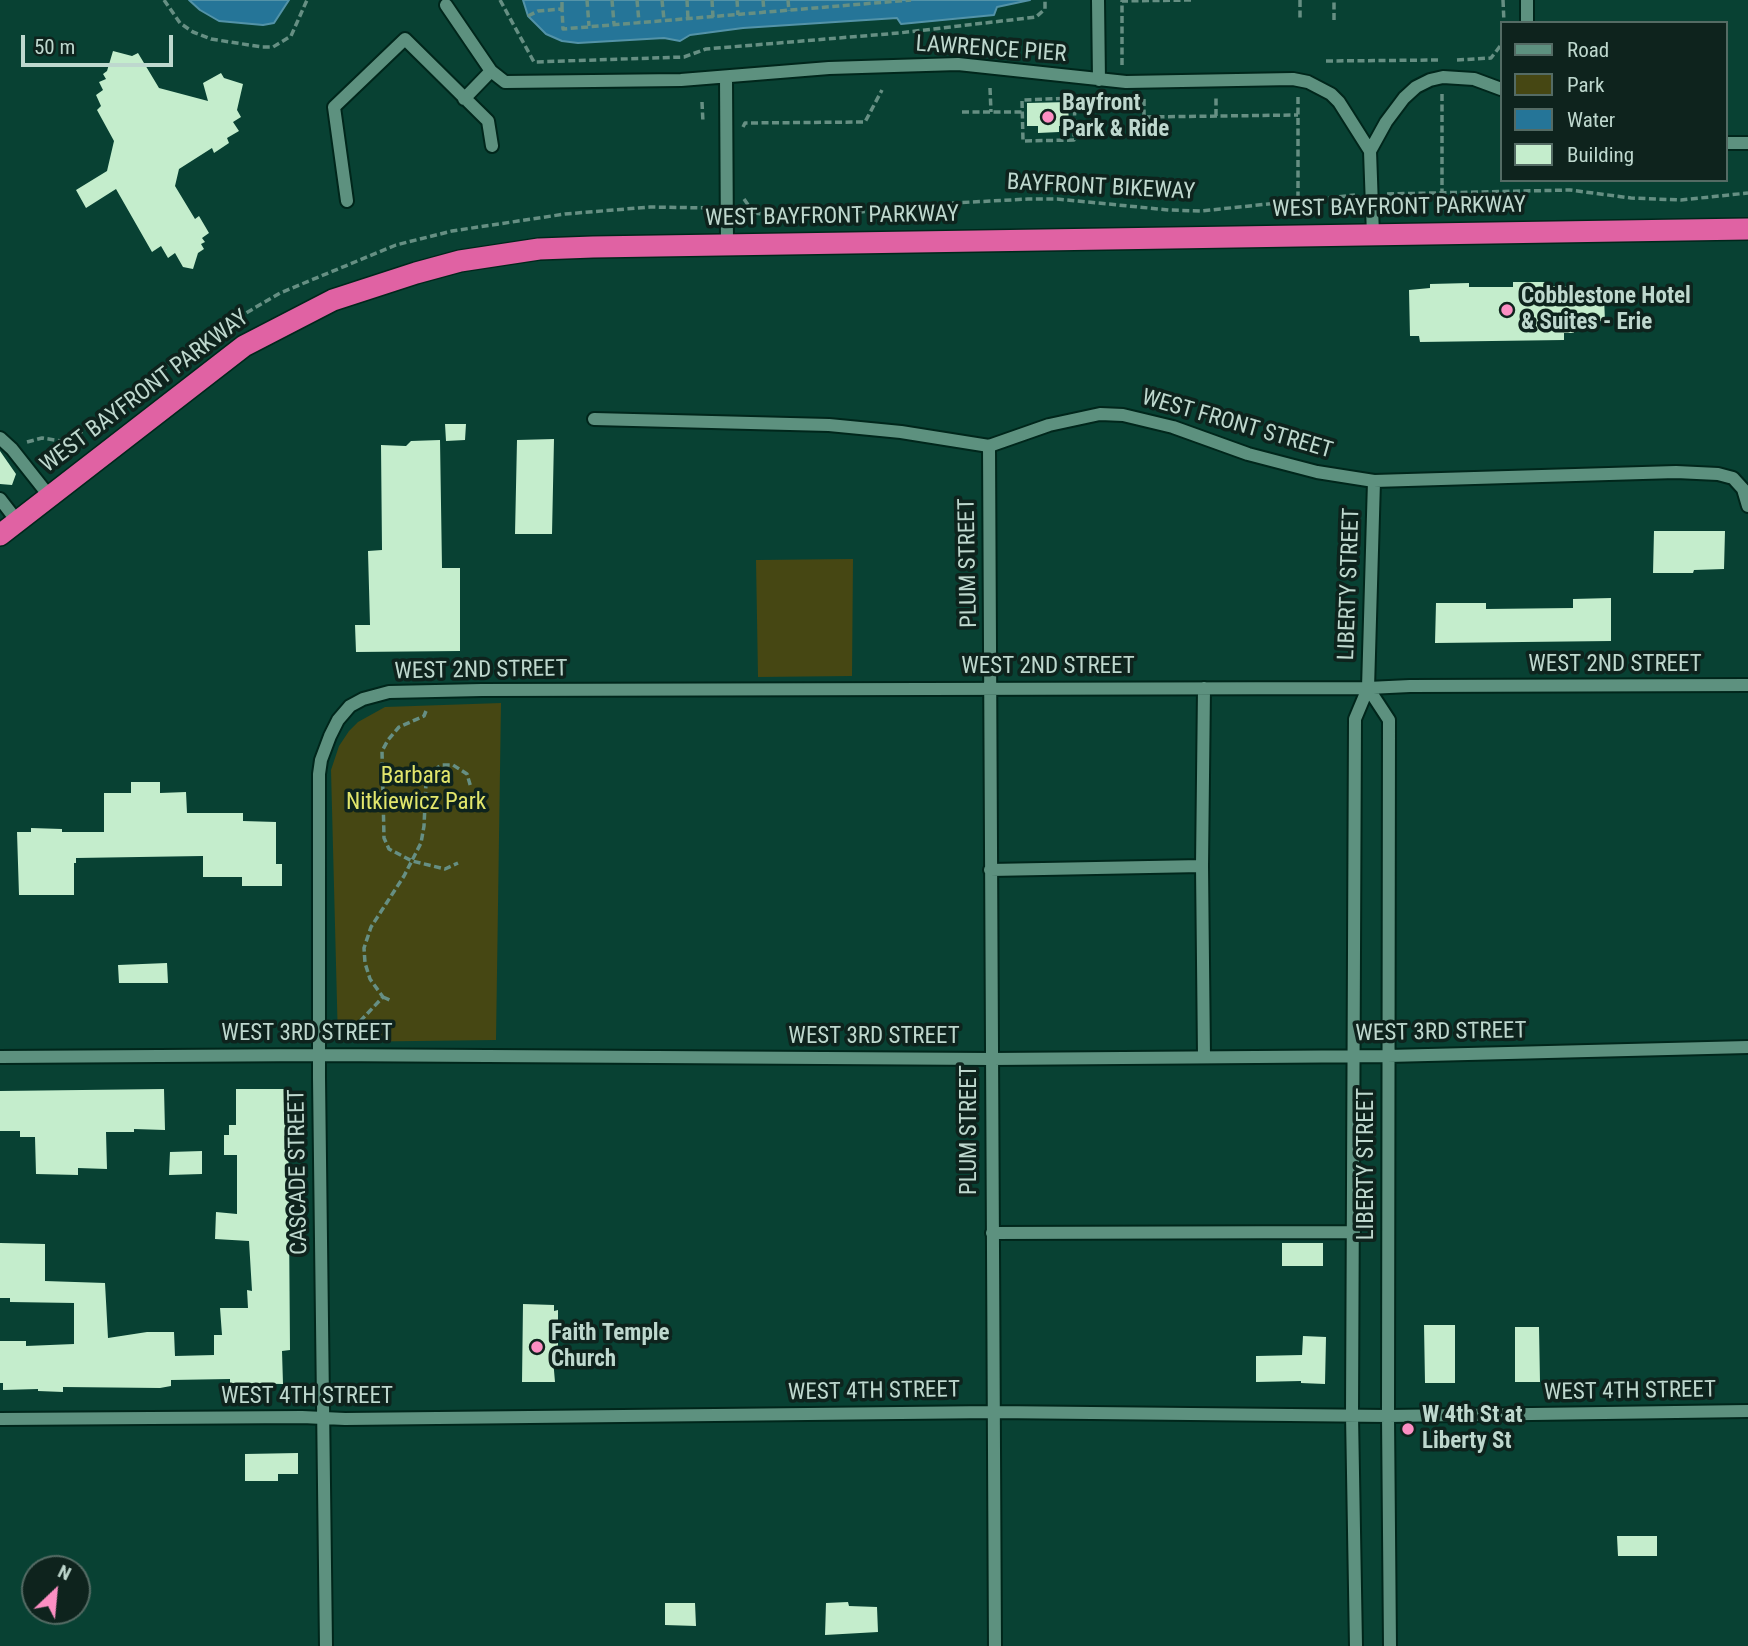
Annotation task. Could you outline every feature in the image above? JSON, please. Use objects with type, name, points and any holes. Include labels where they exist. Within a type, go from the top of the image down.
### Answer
[{"type":"highway","name":"WEST BAYFRONT PARKWAY","points":[[0,535],[244,346],[334,300],[416,272],[499,254],[593,247],[1748,229]]},
{"type":"street","points":[[1098,0],[1099,80]]},
{"type":"street","points":[[1527,0],[1527,21]]},
{"type":"street","points":[[446,5],[491,71],[464,99]]},
{"type":"street","points":[[346,201],[334,107],[405,39],[488,121],[492,146]]},
{"type":"street","name":"LAWRENCE PIER","points":[[491,71],[505,82],[517,83],[726,77],[878,65],[958,64],[1099,80],[1293,79],[1308,82],[1331,94],[1370,150]]},
{"type":"street","points":[[726,77],[727,245]]},
{"type":"street","points":[[1373,235],[1370,150],[1404,98],[1416,87],[1443,77],[1460,77],[1489,83],[1500,88]]},
{"type":"street","points":[[1727,143],[1748,143]]},
{"type":"street","name":"WEST FRONT STREET","points":[[594,419],[829,425],[901,432],[989,446],[1049,425],[1100,414],[1123,415],[1173,427],[1248,454],[1317,472],[1374,481],[1675,472],[1718,474],[1733,478],[1743,489],[1748,506]]},
{"type":"street","points":[[0,438],[50,497]]},
{"type":"street","name":"PLUM STREET","points":[[989,446],[995,1646]]},
{"type":"street","name":"LIBERTY STREET","points":[[1356,1646],[1352,1415],[1355,719],[1368,688],[1374,481]]},
{"type":"street","points":[[0,499],[18,521]]},
{"type":"street","name":"WEST 2ND STREET","points":[[351,706],[363,699],[389,692],[1748,685]]},
{"type":"street","points":[[1204,688],[1204,1057]]},
{"type":"street","name":"LIBERTY STREET","points":[[1368,688],[1389,719],[1390,1646]]},
{"type":"street","name":"CASCADE STREET","points":[[326,1646],[318,1055],[319,774],[330,736],[338,720],[351,706]]},
{"type":"street","points":[[990,870],[1202,866]]},
{"type":"street","name":"WEST 3RD STREET","points":[[0,1057],[318,1055],[991,1059],[1388,1056],[1748,1047]]},
{"type":"street","points":[[992,1233],[1354,1232]]},
{"type":"street","name":"WEST 4TH STREET","points":[[0,1419],[993,1412],[1388,1416],[1748,1411]]},
{"type":"path","points":[[164,0],[180,23],[193,32],[211,40],[262,47],[273,47],[291,36],[307,0]]},
{"type":"path","points":[[500,0],[534,62],[684,57],[706,49],[899,33],[1036,17],[1045,9],[1045,0]]},
{"type":"path","points":[[562,0],[563,29],[911,0]]},
{"type":"path","points":[[587,0],[589,26]]},
{"type":"path","points":[[612,0],[614,24]]},
{"type":"path","points":[[637,0],[639,23]]},
{"type":"path","points":[[662,0],[664,20]]},
{"type":"path","points":[[687,0],[688,19]]},
{"type":"path","points":[[712,0],[713,17]]},
{"type":"path","points":[[737,0],[738,15]]},
{"type":"path","points":[[763,0],[764,12]]},
{"type":"path","points":[[788,0],[789,10]]},
{"type":"path","points":[[813,0],[813,9]]},
{"type":"path","points":[[838,0],[838,6]]},
{"type":"path","points":[[1133,65],[1122,65],[1122,1],[1192,0]]},
{"type":"path","points":[[1300,0],[1300,20]]},
{"type":"path","points":[[1334,0],[1334,20]]},
{"type":"path","points":[[1503,0],[1504,21]]},
{"type":"path","points":[[528,16],[538,11],[562,9]]},
{"type":"path","points":[[1326,61],[1484,60],[1496,54],[1500,47]]},
{"type":"path","points":[[990,88],[991,112]]},
{"type":"path","points":[[742,129],[745,123],[865,122],[882,90]]},
{"type":"path","points":[[1442,93],[1442,193]]},
{"type":"path","points":[[1216,96],[1216,116]]},
{"type":"path","points":[[1298,97],[1298,201]]},
{"type":"path","points":[[1074,98],[1074,107],[1074,140],[1023,141],[1022,100],[1074,98]]},
{"type":"path","points":[[1144,99],[1144,117],[1298,115]]},
{"type":"path","points":[[702,102],[703,123]]},
{"type":"path","points":[[1074,107],[1112,107]]},
{"type":"path","points":[[962,112],[1023,112]]},
{"type":"path","points":[[1400,193],[1570,190],[1631,198],[1681,200],[1748,193]]},
{"type":"path","name":"BAYFRONT BIKEWAY","points":[[565,214],[664,207],[725,209],[799,218],[953,203],[1028,199],[1057,199],[1169,211],[1201,211],[1343,195]]},
{"type":"path","points":[[426,711],[424,716],[403,724],[385,746],[382,758],[385,843],[394,852],[412,861],[445,869],[458,863]]},
{"type":"path","points":[[392,1001],[383,997],[370,979],[365,963],[364,947],[371,927],[412,861],[423,835],[426,783],[429,774],[441,765],[453,765],[467,774],[471,788]]},
{"type":"path","points":[[344,1033],[349,1033],[383,997]]},
{"type":"green space","points":[[853,559],[852,676],[758,677],[756,560]]},
{"type":"green space","name":"Barbara Nitkiewicz Park","points":[[501,703],[496,1040],[338,1042],[331,770],[339,746],[358,722],[385,707]]},
{"type":"water","points":[[189,0],[289,0],[274,23],[263,25],[219,21]]},
{"type":"water","points":[[523,0],[1030,0],[997,7],[994,15],[901,24],[897,18],[743,28],[690,35],[680,41],[664,38],[578,43],[562,41],[546,34],[528,16]]},
{"type":"building","points":[[113,51],[132,56],[138,53],[159,88],[208,101],[203,83],[221,73],[224,78],[243,84],[237,110],[241,117],[233,122],[239,131],[227,138],[229,143],[214,153],[212,148],[179,169],[175,186],[195,219],[199,216],[209,233],[202,238],[205,242],[201,244],[204,249],[198,253],[193,269],[183,267],[175,253],[168,258],[161,246],[152,252],[116,189],[86,208],[76,190],[107,171],[114,141],[97,110],[101,106],[96,95],[103,90],[99,82],[106,79],[103,74],[107,71]]},
{"type":"building","points":[[1068,102],[1069,126],[1059,126],[1059,132],[1038,133],[1038,126],[1027,126],[1027,103]]},
{"type":"building","name":"Cobblestone Hotel & Suites - Erie","points":[[1513,282],[1552,282],[1552,286],[1573,287],[1573,299],[1604,298],[1605,321],[1573,322],[1574,333],[1564,333],[1564,340],[1420,342],[1419,336],[1410,336],[1409,290],[1430,288],[1430,284],[1469,283],[1469,287],[1513,287]]},
{"type":"building","points":[[445,424],[466,424],[465,440],[446,441]]},
{"type":"building","points":[[554,439],[552,534],[515,534],[517,440]]},
{"type":"building","points":[[440,440],[442,568],[460,568],[460,651],[356,652],[355,625],[370,625],[368,551],[382,550],[381,445],[406,446],[411,441]]},
{"type":"building","points":[[0,451],[16,474],[12,485],[0,484]]},
{"type":"building","points":[[1654,531],[1725,531],[1724,569],[1694,570],[1693,573],[1653,573]]},
{"type":"building","points":[[1611,598],[1611,641],[1435,643],[1436,603],[1486,603],[1486,609],[1573,608],[1573,599]]},
{"type":"building","points":[[131,782],[160,782],[160,793],[186,792],[187,813],[243,813],[243,821],[276,822],[276,864],[282,864],[282,886],[242,886],[242,877],[203,877],[203,856],[76,858],[74,895],[19,895],[17,832],[31,832],[31,828],[62,829],[62,832],[104,832],[104,793],[131,793]]},
{"type":"building","points":[[167,963],[168,983],[119,983],[118,965]]},
{"type":"building","points":[[164,1089],[165,1130],[106,1132],[107,1169],[78,1168],[78,1175],[36,1174],[35,1137],[20,1137],[20,1131],[0,1131],[0,1091]]},
{"type":"building","points":[[236,1089],[288,1089],[290,1350],[282,1351],[283,1384],[230,1383],[230,1379],[171,1380],[171,1386],[160,1388],[63,1387],[63,1392],[38,1389],[3,1390],[3,1383],[0,1383],[0,1341],[26,1341],[26,1346],[74,1344],[74,1303],[10,1302],[10,1298],[0,1298],[0,1243],[45,1244],[45,1281],[105,1283],[108,1338],[147,1332],[174,1332],[175,1356],[214,1355],[214,1335],[222,1335],[220,1308],[248,1308],[247,1290],[252,1291],[249,1241],[215,1239],[216,1212],[237,1214],[237,1155],[224,1155],[224,1135],[229,1135],[229,1125],[236,1125]]},
{"type":"building","points":[[202,1151],[202,1174],[169,1175],[170,1152]]},
{"type":"building","points":[[1282,1243],[1323,1243],[1323,1266],[1282,1266]]},
{"type":"building","points":[[523,1304],[554,1305],[554,1311],[558,1310],[558,1359],[553,1359],[555,1382],[522,1382]]},
{"type":"building","points":[[1424,1325],[1455,1325],[1455,1383],[1425,1383]]},
{"type":"building","points":[[1515,1327],[1539,1327],[1540,1382],[1515,1382]]},
{"type":"building","points":[[1303,1336],[1326,1337],[1325,1384],[1301,1381],[1256,1382],[1256,1356],[1302,1355]]},
{"type":"building","points":[[298,1453],[298,1474],[278,1474],[278,1481],[245,1481],[245,1454]]},
{"type":"building","points":[[1617,1536],[1657,1536],[1657,1556],[1618,1556]]},
{"type":"building","points":[[848,1602],[849,1606],[877,1607],[878,1632],[825,1635],[826,1603]]},
{"type":"building","points":[[665,1603],[695,1603],[696,1626],[665,1625]]},
{"type":"place","name":"Bayfront Park & Ride","points":[[1048,117]]},
{"type":"place","name":"Cobblestone Hotel & Suites - Erie","points":[[1507,310]]},
{"type":"place","name":"Faith Temple Church","points":[[537,1347]]},
{"type":"place","name":"W 4th St at Liberty St","points":[[1408,1429]]}]
